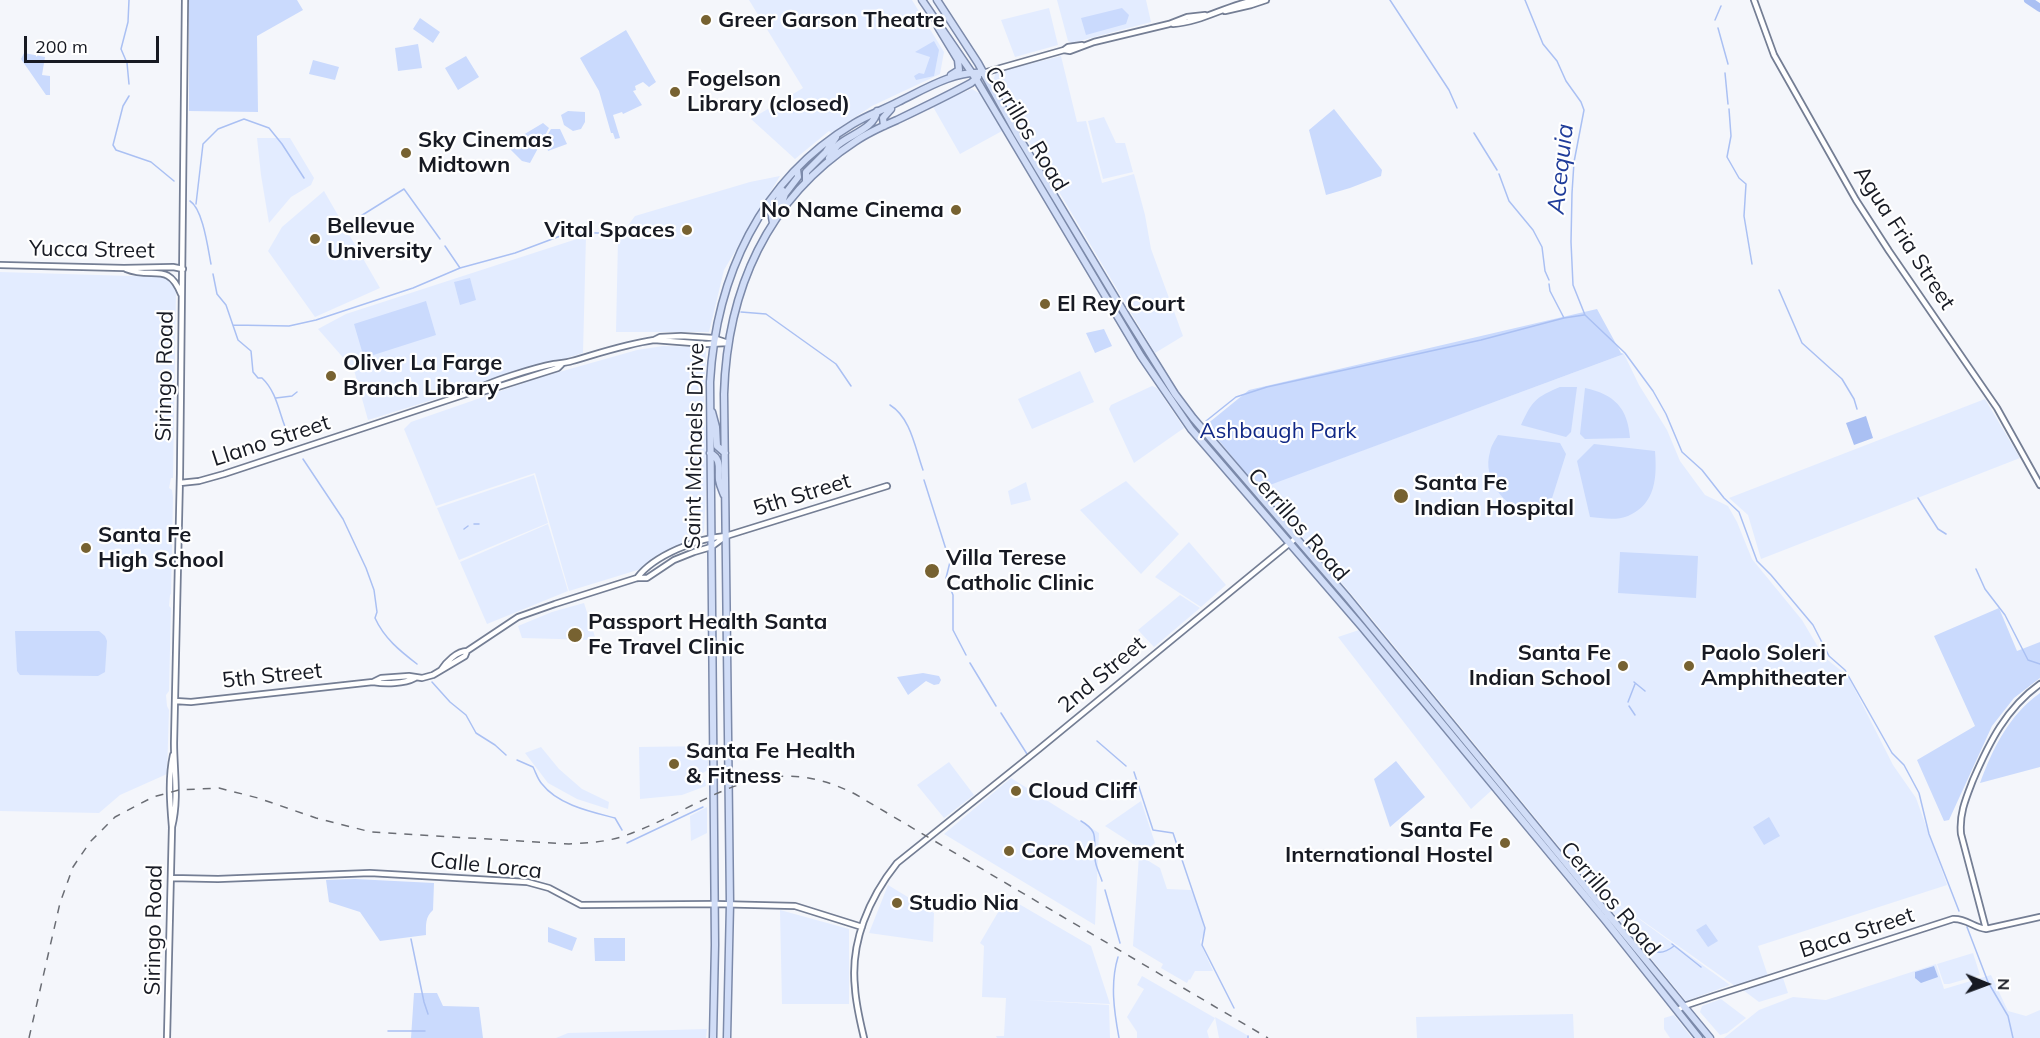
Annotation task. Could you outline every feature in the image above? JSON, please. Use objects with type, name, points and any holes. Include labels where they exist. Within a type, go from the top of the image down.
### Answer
[{"type":"main road","name":"Cerrillos Road","points":[[922,0],[971,72],[1168,398],[1191,429],[1347,597],[1679,1007],[1699,1038]]},
{"type":"main road","name":"Cerrillos Road","points":[[937,0],[1175,394],[1362,627],[1679,1007],[1710,1038]]},
{"type":"main road","points":[[824,165],[837,146],[874,120],[877,115],[875,111],[959,70],[958,60],[935,21]]},
{"type":"main road","name":"Saint Michaels Drive","points":[[713,1038],[715,904],[710,402],[713,341],[722,298],[736,259],[762,212],[797,169],[838,134],[875,111],[971,72],[983,73]]},
{"type":"main road","name":"Saint Michaels Drive","points":[[727,1038],[730,904],[725,384],[728,343],[737,299],[755,254],[775,220],[806,182],[824,165],[857,140],[976,80],[983,73]]},
{"type":"main road","points":[[884,126],[883,118],[887,111],[908,101],[916,93]]},
{"type":"main road","points":[[806,182],[806,172],[826,152],[838,134]]},
{"type":"main road","points":[[775,220],[785,194],[798,177],[797,169]]},
{"type":"main road","points":[[775,220],[771,212],[777,205],[785,182]]},
{"type":"main road","points":[[710,402],[716,427],[717,446],[725,453]]},
{"type":"main road","points":[[710,453],[716,456],[719,462],[719,483],[725,498]]},
{"type":"street","name":"Siringo Road","points":[[168,1036],[172,827],[170,804],[171,767],[174,752],[180,483],[185,0]]},
{"type":"street","points":[[983,73],[1168,24],[1188,22],[1256,0]]},
{"type":"street","points":[[1222,10],[1241,8],[1266,0]]},
{"type":"street","name":"Agua Fria Street","points":[[1754,0],[1774,55],[1856,200],[1997,408],[2040,485]]},
{"type":"street","name":"Yucca Street","points":[[0,265],[183,269]]},
{"type":"street","points":[[124,268],[136,273],[168,275],[175,279],[182,296]]},
{"type":"street","name":"Llano Street","points":[[180,483],[199,481],[224,474],[475,391],[482,392],[520,375],[556,363],[562,364],[624,345],[654,340],[728,343]]},
{"type":"street","name":"5th Street","points":[[637,578],[675,550],[711,537],[726,536],[887,486]]},
{"type":"street","name":"5th Street","points":[[175,701],[191,702],[373,682],[410,681],[429,676],[465,656],[466,651],[527,613],[637,578],[647,578],[674,560],[711,547],[726,536]]},
{"type":"street","name":"2nd Street","points":[[864,1038],[854,986],[857,944],[862,927],[885,879],[897,863],[1293,540]]},
{"type":"street","points":[[1986,929],[1961,834],[1962,809],[1987,749],[1999,727],[2015,707],[2040,684]]},
{"type":"street","name":"Calle Lorca","points":[[171,878],[218,879],[370,873],[534,883],[549,888],[581,905],[795,906],[862,927]]},
{"type":"street","name":"Baca Street","points":[[1679,1007],[1953,919],[1963,920],[1986,929],[2040,916]]},
{"type":"shaded area","points":[[749,0],[912,0],[944,52],[940,74],[872,106],[831,133],[829,131],[795,159],[751,119],[803,88]]},
{"type":"shaded area","points":[[1057,0],[1146,0],[1151,22],[1072,43],[1068,41]]},
{"type":"shaded area","points":[[1049,8],[1058,45],[1015,57],[1001,20]]},
{"type":"shaded area","points":[[1061,56],[1077,122],[1086,121],[1102,183],[1134,174],[1151,249],[1183,336],[1155,353],[993,81],[996,72]]},
{"type":"shaded area","points":[[972,89],[979,93],[1002,131],[960,154],[932,105]]},
{"type":"shaded area","points":[[1104,117],[1116,143],[1125,143],[1133,172],[1103,179],[1088,121]]},
{"type":"shaded area","points":[[257,138],[290,138],[314,178],[311,185],[291,197],[269,223],[261,175]]},
{"type":"shaded area","points":[[780,176],[724,270],[709,332],[616,332],[618,239],[635,216],[750,182]]},
{"type":"shaded area","points":[[324,191],[380,288],[315,317],[268,251],[282,227]]},
{"type":"shaded area","points":[[586,236],[583,353],[368,420],[354,370],[318,329],[346,314]]},
{"type":"shaded area","name":"Santa Fe High School","points":[[0,272],[164,277],[172,281],[176,288],[173,478],[171,478],[169,488],[172,490],[173,497],[169,691],[166,695],[169,710],[167,774],[120,795],[99,813],[0,811]]},
{"type":"shaded area","points":[[663,346],[706,347],[704,416],[708,449],[704,532],[641,569],[569,591],[535,473],[436,506],[404,429],[411,422],[538,378],[637,350]]},
{"type":"shaded area","name":"Santa Fe Indian School","points":[[1624,354],[1639,385],[1667,430],[1680,461],[1705,495],[1728,506],[1752,559],[1802,620],[1824,657],[1848,676],[1893,765],[1916,798],[1947,885],[1758,946],[1768,976],[1735,986],[1606,895],[1730,985],[1686,1001],[1359,603],[1260,488]]},
{"type":"shaded area","points":[[1080,371],[1094,402],[1032,429],[1018,399]]},
{"type":"shaded area","points":[[1152,386],[1157,388],[1184,428],[1134,463],[1109,409],[1111,405]]},
{"type":"shaded area","points":[[1985,399],[2020,458],[1761,559],[1748,515],[1729,498]]},
{"type":"shaded area","points":[[1866,416],[1873,438],[1854,445],[1846,423]]},
{"type":"shaded area","points":[[534,475],[548,523],[459,560],[437,508]]},
{"type":"shaded area","points":[[1126,481],[1179,534],[1141,574],[1080,510]]},
{"type":"shaded area","points":[[1026,482],[1031,500],[1011,505],[1008,491]]},
{"type":"shaded area","points":[[548,524],[568,591],[487,624],[460,562]]},
{"type":"shaded area","points":[[1189,542],[1226,585],[1201,607],[1155,577]]},
{"type":"shaded area","points":[[1180,595],[1200,608],[1154,647],[1138,630]]},
{"type":"shaded area","points":[[584,603],[596,640],[522,638],[518,626],[552,612]]},
{"type":"shaded area","points":[[1359,630],[1492,790],[1471,809],[1338,637]]},
{"type":"shaded area","points":[[708,746],[708,770],[701,774],[701,779],[705,780],[706,786],[682,795],[640,799],[639,747]]},
{"type":"shaded area","points":[[541,747],[559,769],[582,789],[609,802],[608,809],[577,799],[548,783],[525,753]]},
{"type":"shaded area","points":[[949,762],[974,795],[944,818],[917,785]]},
{"type":"shaded area","points":[[1011,778],[1099,833],[1095,925],[944,834]]},
{"type":"shaded area","points":[[1141,801],[1155,843],[1144,851],[1105,826]]},
{"type":"shaded area","points":[[707,807],[707,833],[691,841],[690,816]]},
{"type":"shaded area","points":[[1139,855],[1160,868],[1167,889],[1191,890],[1200,910],[1205,931],[1200,942],[1213,971],[1195,971],[1187,983],[1161,968],[1163,964],[1133,946]]},
{"type":"shaded area","points":[[888,885],[934,913],[933,942],[869,933]]},
{"type":"shaded area","points":[[1007,897],[1091,946],[1110,1004],[1026,1000],[1109,1005],[1110,1038],[997,1038],[996,1036],[1004,1036],[1006,998],[982,997],[984,946],[980,943]]},
{"type":"shaded area","points":[[780,910],[849,929],[849,1004],[782,1004]]},
{"type":"shaded area","points":[[1973,953],[1980,975],[1944,984],[1937,964]]},
{"type":"shaded area","points":[[1936,964],[1944,989],[1991,975],[2008,1011],[2026,1016],[2040,1010],[2040,1038],[1724,1038],[1759,1010],[1793,997],[1826,1000]]},
{"type":"shaded area","points":[[1934,966],[1938,977],[1921,983],[1915,978],[1915,972]]},
{"type":"shaded area","points":[[1142,976],[1215,1018],[1207,1031],[1209,1038],[1137,1038],[1137,1032],[1127,1017],[1144,989],[1137,985]]},
{"type":"shaded area","points":[[1783,978],[1788,993],[1759,1002],[1743,990]]},
{"type":"shaded area","points":[[1721,999],[1746,1018],[1727,1033],[1720,1035],[1700,1012],[1702,1006]]},
{"type":"shaded area","points":[[1573,1014],[1574,1038],[1417,1038],[1416,1017]]},
{"type":"shaded area","points":[[1674,1015],[1692,1038],[1670,1038],[1664,1029],[1664,1018]]},
{"type":"shaded area","points":[[1215,1017],[1247,1035],[1248,1038],[1219,1038]]},
{"type":"shaded area","points":[[707,1029],[706,1038],[556,1038],[568,1033]]},
{"type":"green space","points":[[189,0],[297,0],[303,10],[257,36],[258,112],[189,111]]},
{"type":"green space","points":[[1122,8],[1129,15],[1126,24],[1086,35],[1081,18]]},
{"type":"green space","points":[[420,18],[440,32],[433,43],[413,29]]},
{"type":"green space","points":[[626,30],[656,82],[649,87],[643,82],[635,86],[636,90],[633,91],[642,105],[623,114],[622,112],[613,115],[620,138],[615,139],[611,133],[599,91],[580,58]]},
{"type":"green space","points":[[934,41],[939,50],[934,76],[916,80],[914,76],[919,73],[924,74],[930,57],[915,52]]},
{"type":"green space","points":[[418,44],[422,68],[398,71],[395,48]]},
{"type":"green space","points":[[24,53],[45,57],[42,75],[50,76],[50,95],[46,95],[21,59]]},
{"type":"green space","points":[[466,56],[479,77],[458,90],[445,68]]},
{"type":"green space","points":[[313,60],[339,67],[335,80],[309,74]]},
{"type":"green space","points":[[1334,109],[1382,170],[1381,176],[1326,195],[1309,130]]},
{"type":"green space","points":[[568,111],[585,112],[585,122],[581,129],[573,131],[564,125],[561,115]]},
{"type":"green space","points":[[543,123],[549,128],[530,163],[522,161],[508,147],[508,144]]},
{"type":"green space","points":[[551,129],[560,129],[567,144],[548,151],[545,139]]},
{"type":"green space","points":[[470,278],[476,300],[460,305],[454,282]]},
{"type":"green space","points":[[426,301],[436,335],[364,358],[354,324]]},
{"type":"green space","name":"Ashbaugh Park","points":[[1597,309],[1621,353],[1624,354],[1259,489],[1206,425],[1249,390]]},
{"type":"green space","points":[[1104,329],[1112,346],[1095,353],[1086,333]]},
{"type":"green space","points":[[1560,387],[1577,387],[1571,432],[1566,437],[1521,425],[1528,410],[1536,401]]},
{"type":"green space","points":[[1585,388],[1604,394],[1618,404],[1626,418],[1630,438],[1585,439],[1580,434]]},
{"type":"green space","points":[[1498,435],[1560,443],[1566,454],[1547,514],[1532,514],[1519,509],[1510,504],[1497,490],[1489,472],[1488,462],[1491,448]]},
{"type":"green space","points":[[1594,444],[1655,451],[1656,470],[1653,489],[1644,504],[1628,516],[1614,519],[1590,517],[1577,461]]},
{"type":"green space","points":[[1620,552],[1698,556],[1696,598],[1618,593]]},
{"type":"green space","points":[[1999,608],[2017,651],[2040,642],[2040,678],[2014,698],[1992,726],[1949,820],[1944,821],[1917,760],[1975,726],[1934,636]]},
{"type":"green space","points":[[15,631],[99,631],[107,641],[105,672],[98,676],[20,675],[17,671]]},
{"type":"green space","points":[[923,673],[939,676],[941,680],[939,684],[934,685],[926,681],[908,695],[897,677]]},
{"type":"green space","points":[[2040,693],[2040,767],[1980,783],[2003,733],[2019,711]]},
{"type":"green space","points":[[1396,761],[1425,797],[1390,827],[1374,779]]},
{"type":"green space","points":[[1769,817],[1780,836],[1764,845],[1753,827]]},
{"type":"green space","points":[[355,879],[434,883],[433,910],[427,918],[426,935],[380,941],[360,912],[329,902],[326,880]]},
{"type":"green space","points":[[1706,924],[1718,941],[1708,947],[1696,930]]},
{"type":"green space","points":[[548,927],[577,938],[572,951],[548,942]]},
{"type":"green space","points":[[594,938],[625,938],[625,961],[595,961]]},
{"type":"green space","points":[[414,993],[437,993],[443,1006],[479,1007],[483,1038],[411,1038]]},
{"type":"waterway","points":[[129,0],[128,22],[121,49],[127,63],[129,84]]},
{"type":"waterway","points":[[1390,0],[1449,90],[1457,108]]},
{"type":"waterway","name":"Acequia","points":[[1525,0],[1543,44],[1557,61],[1584,110],[1574,162],[1571,242],[1573,285],[1585,315],[1625,353],[1653,391],[1666,414],[1682,452],[1702,470],[1724,498],[1739,512],[1757,561],[1813,625],[1829,656],[1845,670],[1892,753],[1904,765],[1919,793],[1929,834],[1959,911]]},
{"type":"waterway","points":[[2028,0],[2040,8]]},
{"type":"waterway","points":[[1715,20],[1721,6]]},
{"type":"waterway","points":[[1718,28],[1728,64]]},
{"type":"waterway","points":[[1725,73],[1728,104]]},
{"type":"waterway","points":[[129,96],[123,106],[113,145],[116,150],[151,162],[174,181]]},
{"type":"waterway","points":[[1729,109],[1731,136],[1727,157],[1739,178],[1746,184],[1744,216],[1752,264]]},
{"type":"waterway","points":[[196,204],[203,144],[218,129],[244,119],[269,128],[304,178]]},
{"type":"waterway","points":[[1474,133],[1497,170]]},
{"type":"waterway","points":[[1499,174],[1509,201],[1533,230],[1542,247],[1545,271],[1549,280]]},
{"type":"waterway","points":[[356,219],[404,189],[440,239]]},
{"type":"waterway","points":[[190,201],[195,205],[202,220],[211,264]]},
{"type":"waterway","points":[[445,246],[460,268],[515,253],[571,232],[623,234]]},
{"type":"waterway","points":[[233,325],[289,326],[316,320],[413,288],[460,268]]},
{"type":"waterway","points":[[213,274],[217,294],[226,305],[238,340],[251,351],[253,372],[258,378],[262,378],[272,391],[290,438]]},
{"type":"waterway","points":[[1549,284],[1550,291],[1564,318],[1584,315]]},
{"type":"waterway","points":[[1779,290],[1802,343],[1842,379],[1857,409]]},
{"type":"waterway","points":[[741,312],[766,314],[836,364],[851,386]]},
{"type":"waterway","points":[[1206,421],[1236,397],[1267,387],[1481,340],[1564,318]]},
{"type":"waterway","points":[[276,398],[292,396],[297,392]]},
{"type":"waterway","points":[[890,405],[908,425],[923,470]]},
{"type":"waterway","points":[[303,459],[343,519],[366,568],[374,590],[377,612],[375,618],[393,644],[417,664]]},
{"type":"waterway","points":[[924,480],[950,562],[946,578],[953,595],[953,630],[966,655]]},
{"type":"waterway","points":[[1918,498],[1938,529],[1946,534]]},
{"type":"waterway","points":[[474,524],[479,524]]},
{"type":"waterway","points":[[464,529],[468,526]]},
{"type":"waterway","points":[[1976,569],[1985,589],[2005,615],[2028,660],[2040,664]]},
{"type":"waterway","points":[[970,663],[996,706]]},
{"type":"waterway","points":[[432,682],[450,702],[466,715],[476,733],[506,755]]},
{"type":"waterway","points":[[1634,682],[1645,691]]},
{"type":"waterway","points":[[1628,702],[1635,684]]},
{"type":"waterway","points":[[1629,706],[1635,715]]},
{"type":"waterway","points":[[1001,713],[1027,754]]},
{"type":"waterway","points":[[1097,741],[1126,766]]},
{"type":"waterway","points":[[517,760],[533,767],[541,782],[557,797],[576,807],[615,818],[622,830]]},
{"type":"waterway","points":[[1134,772],[1153,830],[1173,833],[1205,928],[1202,945],[1234,1008]]},
{"type":"waterway","points":[[627,843],[703,807]]},
{"type":"waterway","points":[[1081,821],[1093,833],[1095,861],[1102,881]]},
{"type":"waterway","points":[[1105,890],[1120,943]]},
{"type":"waterway","points":[[1967,927],[1988,982],[2008,1016],[2013,1038]]},
{"type":"waterway","points":[[1634,933],[1648,947],[1657,952],[1674,946]]},
{"type":"waterway","points":[[411,939],[428,1014]]},
{"type":"waterway","points":[[1672,944],[1701,967]]},
{"type":"waterway","points":[[1118,957],[1113,987],[1119,1038]]},
{"type":"waterway","points":[[388,1031],[425,1031]]},
{"type":"railway","points":[[29,1038],[60,903],[73,867],[90,842],[115,817],[153,797],[179,790],[219,788],[258,798],[316,818],[371,832],[569,844],[604,841],[624,836],[735,786],[762,779],[790,776],[821,781],[855,794],[1268,1038]]},
{"type":"place","name":"Greer Garson Theatre","points":[[706,20]]},
{"type":"place","name":"Fogelson Library (closed)","points":[[675,92]]},
{"type":"place","name":"Sky Cinemas Midtown","points":[[406,153]]},
{"type":"place","name":"No Name Cinema","points":[[956,210]]},
{"type":"place","name":"Vital Spaces","points":[[687,230]]},
{"type":"place","name":"Bellevue University","points":[[315,239]]},
{"type":"place","name":"El Rey Court","points":[[1045,304]]},
{"type":"place","name":"Oliver La Farge Branch Library","points":[[331,376]]},
{"type":"place","name":"Santa Fe Indian Hospital","points":[[1401,496]]},
{"type":"place","name":"Santa Fe High School","points":[[86,548]]},
{"type":"place","name":"Villa Terese Catholic Clinic","points":[[932,571]]},
{"type":"place","name":"Passport Health Santa Fe Travel Clinic","points":[[575,635]]},
{"type":"place","name":"Santa Fe Indian School","points":[[1623,666]]},
{"type":"place","name":"Paolo Soleri Amphitheater","points":[[1689,666]]},
{"type":"place","name":"Santa Fe Health & Fitness","points":[[674,764]]},
{"type":"place","name":"Cloud Cliff","points":[[1016,791]]},
{"type":"place","name":"Santa Fe International Hostel","points":[[1505,843]]},
{"type":"place","name":"Core Movement","points":[[1009,851]]},
{"type":"place","name":"Studio Nia","points":[[897,903]]}]
